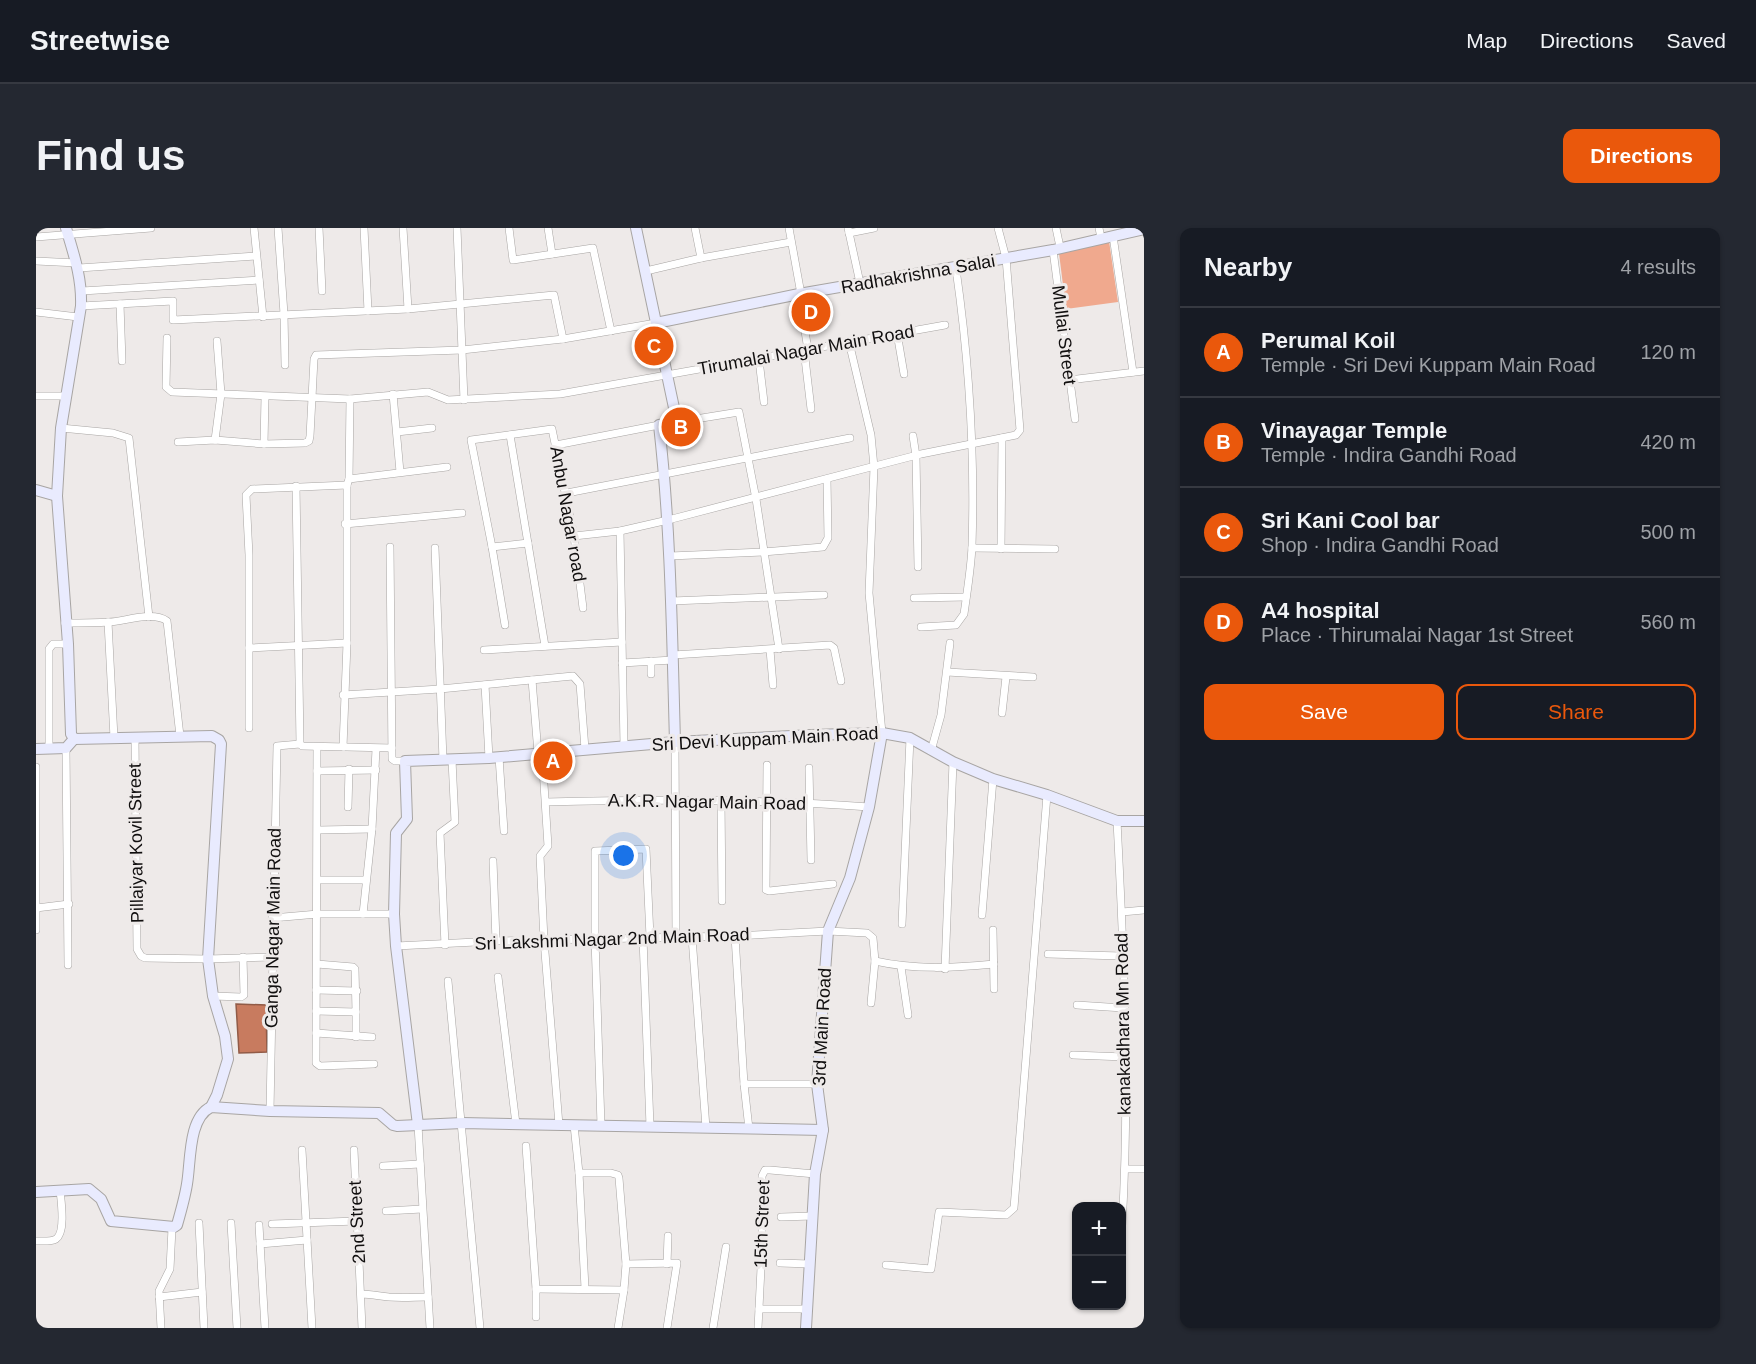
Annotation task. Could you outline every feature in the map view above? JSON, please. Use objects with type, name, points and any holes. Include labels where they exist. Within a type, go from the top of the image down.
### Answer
[{"type":"street","points":[[36,237],[67,231],[151,228]]},
{"type":"street","points":[[254,228],[263,317]]},
{"type":"street","points":[[278,228],[285,365]]},
{"type":"street","points":[[319,228],[322,291]]},
{"type":"street","points":[[364,228],[368,311]]},
{"type":"street","points":[[403,228],[408,309]]},
{"type":"street","points":[[457,228],[464,400]]},
{"type":"street","points":[[509,228],[513,260],[593,248],[610,331]]},
{"type":"street","points":[[548,228],[552,254]]},
{"type":"street","points":[[636,228],[677,422]]},
{"type":"street","points":[[695,228],[701,258]]},
{"type":"street","points":[[789,228],[800,294],[811,409]]},
{"type":"street","points":[[860,284],[849,230],[874,228]]},
{"type":"street","points":[[574,536],[620,531],[756,499],[827,478],[916,456],[1016,435],[1020,430],[1006,258],[998,228]]},
{"type":"street","name":"Mullai Street","points":[[1056,228],[1069,380],[1075,419]]},
{"type":"street","name":"Radhakrishna Salai","points":[[656,323],[800,294],[1056,249],[1104,234],[1144,229]]},
{"type":"street","points":[[67,231],[78,266],[82,291],[61,428],[57,496],[68,644],[71,734],[74,739]]},
{"type":"street","points":[[1104,234],[1133,372]]},
{"type":"street","points":[[646,271],[701,258],[791,242]]},
{"type":"street","points":[[36,261],[78,266],[256,256]]},
{"type":"street","points":[[921,627],[956,625],[964,614],[972,548],[972,443],[963,320],[956,268]]},
{"type":"street","points":[[82,291],[259,280]]},
{"type":"street","points":[[36,312],[80,311],[120,304],[173,301],[173,320],[408,309],[554,295],[563,339]]},
{"type":"street","points":[[120,304],[122,361]]},
{"type":"street","points":[[178,442],[215,440],[300,444],[309,441],[316,355],[462,350],[563,339],[656,323]]},
{"type":"street","name":"Tirumalai Nagar Main Road","points":[[167,339],[167,389],[177,392],[350,399],[428,392],[448,400],[464,400],[560,394],[945,325]]},
{"type":"street","points":[[897,333],[904,374]]},
{"type":"street","points":[[215,440],[221,394],[217,341]]},
{"type":"street","points":[[849,342],[871,435],[874,467],[869,593],[882,733]]},
{"type":"street","points":[[759,360],[764,402]]},
{"type":"street","points":[[1069,380],[1144,371]]},
{"type":"street","points":[[393,394],[400,472]]},
{"type":"street","points":[[36,396],[66,396]]},
{"type":"street","points":[[264,444],[265,397]]},
{"type":"street","points":[[343,747],[346,642],[345,524],[350,399]]},
{"type":"street","points":[[556,445],[739,412],[773,598],[779,649]]},
{"type":"street","points":[[659,425],[665,473],[672,602],[676,937]]},
{"type":"street","points":[[61,428],[129,438],[149,618]]},
{"type":"street","points":[[396,432],[432,428]]},
{"type":"street","name":"Anbu Nagar road","points":[[492,547],[471,440],[552,429],[567,493],[583,608]]},
{"type":"street","points":[[510,435],[544,646]]},
{"type":"street","points":[[913,436],[916,456],[918,567]]},
{"type":"street","points":[[567,493],[850,438]]},
{"type":"street","points":[[1001,549],[1002,438]]},
{"type":"street","points":[[249,728],[249,555],[246,495],[252,489],[348,482],[400,472],[447,467]]},
{"type":"street","points":[[670,556],[763,552],[825,545],[828,538],[827,478]]},
{"type":"street","points":[[296,486],[300,744],[317,747],[392,748]]},
{"type":"street","points":[[36,490],[57,496]]},
{"type":"street","points":[[345,524],[462,513]]},
{"type":"street","points":[[620,531],[624,746]]},
{"type":"street","points":[[505,625],[492,547],[528,543]]},
{"type":"street","points":[[390,547],[392,748],[393,760],[405,761],[408,813],[405,823],[396,833],[394,914],[418,1125],[430,1328]]},
{"type":"street","points":[[435,548],[440,689],[455,822],[440,832],[445,945]]},
{"type":"street","points":[[972,548],[1055,549]]},
{"type":"street","points":[[672,602],[824,595]]},
{"type":"street","points":[[914,598],[966,597]]},
{"type":"street","points":[[65,623],[149,618],[160,618],[167,621],[180,736]]},
{"type":"street","points":[[108,622],[114,738]]},
{"type":"street","points":[[249,648],[346,642]]},
{"type":"street","points":[[484,650],[622,642]]},
{"type":"street","points":[[931,751],[941,715],[950,643]]},
{"type":"street","points":[[49,748],[49,649],[52,644],[68,644]]},
{"type":"street","points":[[622,663],[831,645],[834,648],[841,681]]},
{"type":"street","points":[[770,650],[773,685]]},
{"type":"street","points":[[651,661],[651,674]]},
{"type":"street","points":[[947,672],[1033,677]]},
{"type":"street","points":[[343,695],[440,689],[573,676],[578,680],[585,749]]},
{"type":"street","points":[[1002,712],[1006,677]]},
{"type":"street","points":[[532,680],[546,802],[548,846],[540,856],[544,940],[559,1125]]},
{"type":"street","points":[[484,685],[504,831]]},
{"type":"street","name":"Sri Devi Kuppam Main Road","points":[[405,761],[494,757],[675,742],[882,733],[910,738],[953,762],[993,779],[1047,795],[1118,821],[1144,821]]},
{"type":"street","name":"3rd Main Road","points":[[806,1328],[815,1174],[823,1130],[817,1084],[828,931],[850,878],[869,807],[882,733]]},
{"type":"street","points":[[68,965],[66,748],[74,739],[212,736],[219,740],[221,744],[208,959],[213,996],[225,1036],[228,1059],[211,1107]]},
{"type":"street","name":"Pillaiyar Kovil Street","points":[[135,737],[137,949],[145,958],[208,959]]},
{"type":"street","points":[[902,924],[910,738]]},
{"type":"street","name":"Ganga Nagar Main Road","points":[[270,1111],[271,957],[277,746],[300,744]]},
{"type":"street","points":[[317,747],[319,830],[317,1065],[374,1064]]},
{"type":"street","points":[[36,749],[66,748]]},
{"type":"street","points":[[363,914],[372,829],[376,749]]},
{"type":"street","points":[[945,969],[953,762]]},
{"type":"street","points":[[767,765],[766,890],[833,884]]},
{"type":"street","points":[[36,767],[36,930]]},
{"type":"street","points":[[809,768],[811,860]]},
{"type":"street","points":[[348,807],[349,769]]},
{"type":"street","points":[[317,771],[376,770]]},
{"type":"street","points":[[982,915],[993,779]]},
{"type":"street","points":[[886,1265],[931,1269],[939,1212],[1006,1215],[1014,1208],[1047,795]]},
{"type":"street","name":"A.K.R. Nagar Main Road","points":[[546,802],[631,799],[767,801],[869,807]]},
{"type":"street","points":[[721,801],[722,901]]},
{"type":"street","name":"kanakadhara Mn Road","points":[[1118,821],[1125,1057],[1123,1202]]},
{"type":"street","points":[[319,830],[372,829]]},
{"type":"street","points":[[601,1125],[595,939],[595,851],[646,849],[650,1126]]},
{"type":"street","points":[[493,861],[496,941]]},
{"type":"street","points":[[318,880],[366,880]]},
{"type":"street","points":[[37,908],[69,904]]},
{"type":"street","points":[[1122,912],[1144,910]]},
{"type":"street","points":[[272,918],[318,914],[394,914]]},
{"type":"street","points":[[993,930],[994,989]]},
{"type":"street","name":"Sri Lakshmi Nagar 2nd Main Road","points":[[396,946],[828,931],[869,934],[873,938],[875,961]]},
{"type":"street","points":[[735,936],[749,1129]]},
{"type":"street","points":[[692,937],[706,1128]]},
{"type":"street","points":[[1048,954],[1122,956]]},
{"type":"street","points":[[213,996],[244,995],[243,957]]},
{"type":"street","points":[[208,959],[271,957]]},
{"type":"street","points":[[871,1003],[875,961],[901,967],[945,969],[994,964]]},
{"type":"street","points":[[317,964],[354,968],[357,991],[356,1037]]},
{"type":"street","points":[[901,967],[908,1015]]},
{"type":"street","points":[[498,977],[516,1124]]},
{"type":"street","points":[[448,981],[480,1328]]},
{"type":"street","points":[[316,990],[357,991]]},
{"type":"street","points":[[1077,1005],[1124,1008]]},
{"type":"street","points":[[316,1011],[356,1012]]},
{"type":"street","points":[[316,1033],[372,1037]]},
{"type":"street","points":[[1073,1055],[1125,1057]]},
{"type":"street","points":[[744,1084],[817,1084]]},
{"type":"street","points":[[36,1192],[83,1188],[95,1193],[101,1199],[111,1221],[172,1228],[177,1224],[187,1184],[191,1148],[198,1118],[203,1111],[211,1107],[270,1111],[379,1113],[393,1125],[462,1123],[823,1130]]},
{"type":"street","points":[[574,1125],[585,1288]]},
{"type":"street","points":[[526,1146],[536,1317]]},
{"type":"street","points":[[302,1150],[312,1328]]},
{"type":"street","name":"2nd Street","points":[[354,1150],[362,1328]]},
{"type":"street","points":[[383,1166],[420,1164]]},
{"type":"street","points":[[1125,1168],[1144,1169]]},
{"type":"street","name":"15th Street","points":[[758,1328],[763,1173],[770,1170],[815,1174]]},
{"type":"street","points":[[579,1173],[618,1175],[626,1264],[618,1328]]},
{"type":"street","points":[[36,1241],[54,1240],[58,1237],[62,1225],[60,1190]]},
{"type":"street","points":[[386,1211],[422,1209]]},
{"type":"street","points":[[781,1217],[813,1216]]},
{"type":"street","points":[[272,1224],[357,1221]]},
{"type":"street","points":[[199,1223],[204,1328]]},
{"type":"street","points":[[231,1223],[237,1328]]},
{"type":"street","points":[[259,1225],[265,1328]]},
{"type":"street","points":[[161,1328],[160,1286],[170,1269],[172,1228]]},
{"type":"street","points":[[667,1264],[668,1236]]},
{"type":"street","points":[[260,1244],[307,1240]]},
{"type":"street","points":[[713,1328],[726,1246]]},
{"type":"street","points":[[626,1264],[677,1263],[667,1328]]},
{"type":"street","points":[[780,1263],[810,1264]]},
{"type":"street","points":[[536,1289],[624,1290]]},
{"type":"street","points":[[159,1297],[202,1292]]},
{"type":"street","points":[[361,1294],[400,1298],[428,1297]]},
{"type":"street","points":[[759,1309],[808,1310]]},
{"type":"shaded area","points":[[1109,241],[1118,302],[1066,309],[1059,253]]},
{"type":"shaded area","points":[[236,1004],[266,1005],[267,1052],[239,1053]]},
{"type":"place","name":"A4 hospital","points":[[811,312]]},
{"type":"place","name":"Sri Kani Cool bar","points":[[654,346]]},
{"type":"place","name":"Vinayagar Temple","points":[[681,427]]},
{"type":"place","name":"Perumal Koil","points":[[553,761]]}]
